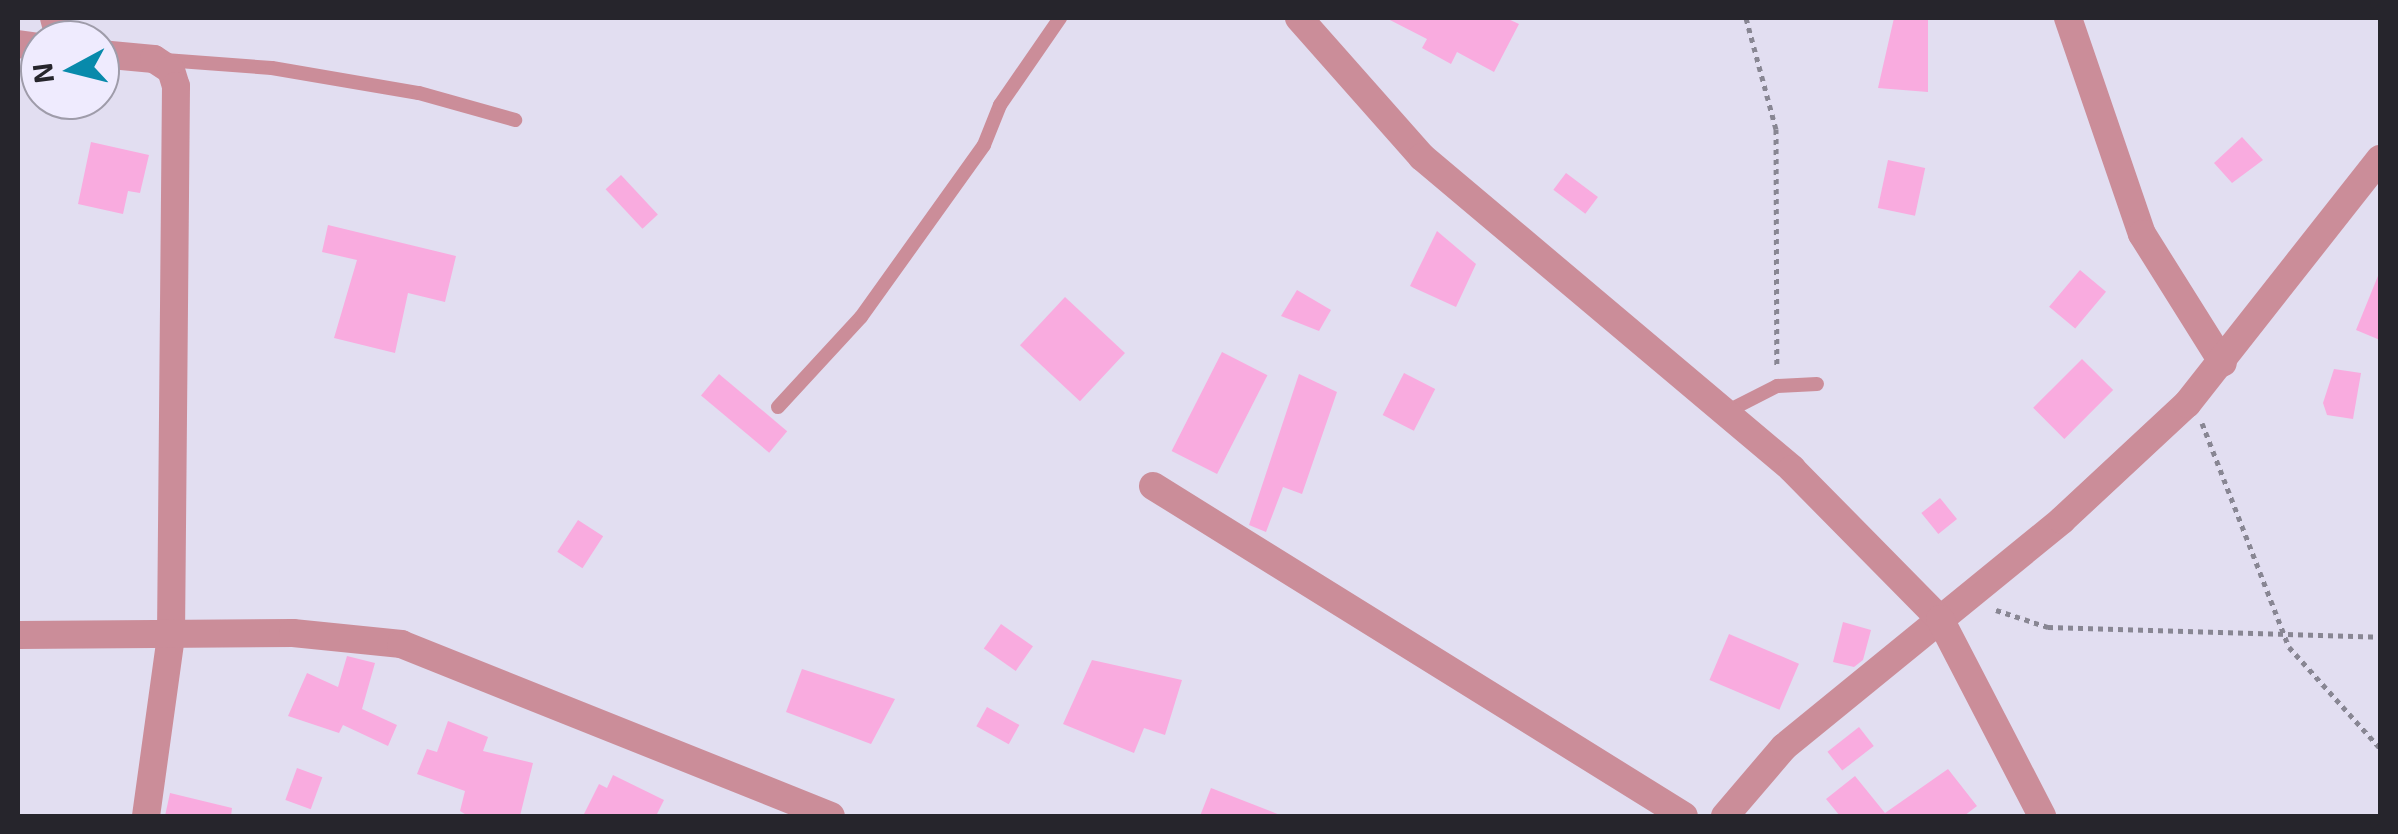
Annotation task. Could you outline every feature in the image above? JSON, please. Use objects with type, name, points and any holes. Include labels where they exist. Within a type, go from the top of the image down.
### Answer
[{"type":"street","points":[[1299,18],[1422,157],[1726,412],[1940,619],[2042,816]]},
{"type":"street","points":[[2068,18],[2142,234],[2223,363]]},
{"type":"street","points":[[120,56],[154,59],[171,70],[176,86],[171,636],[146,816]]},
{"type":"street","points":[[1725,816],[1784,747],[1964,602],[2188,404],[2380,159]]},
{"type":"street","points":[[1154,486],[1684,816]]},
{"type":"street","points":[[18,635],[293,634],[401,644],[831,816]]},
{"type":"lane","points":[[778,407],[861,317],[984,145],[1000,105],[1060,18]]},
{"type":"lane","points":[[154,59],[290,72],[418,94],[515,120]]},
{"type":"lane","points":[[1726,412],[1777,386],[1816,384]]},
{"type":"path","points":[[1746,18],[1776,129],[1777,386]]},
{"type":"path","points":[[2188,404],[2221,466],[2282,630],[2380,748]]},
{"type":"path","points":[[1964,602],[2048,627],[2166,635],[2282,630],[2380,637]]},
{"type":"building","points":[[1386,18],[1506,18],[1519,24],[1494,72],[1457,52],[1451,64],[1422,48],[1427,39]]},
{"type":"building","points":[[1894,18],[1928,18],[1928,92],[1878,88]]},
{"type":"building","points":[[2242,137],[2263,160],[2232,183],[2214,163]]},
{"type":"building","points":[[91,142],[149,155],[140,193],[128,191],[123,214],[78,204]]},
{"type":"building","points":[[1888,160],[1925,168],[1915,216],[1878,208]]},
{"type":"building","points":[[1566,173],[1598,197],[1585,214],[1553,190]]},
{"type":"building","points":[[621,175],[658,214],[642,229],[606,189]]},
{"type":"building","points":[[328,225],[456,256],[445,302],[408,293],[395,353],[334,338],[357,260],[322,252]]},
{"type":"building","points":[[1437,231],[1476,264],[1456,307],[1410,286]]},
{"type":"building","points":[[2080,270],[2106,292],[2075,329],[2049,307]]},
{"type":"building","points":[[2380,271],[2380,340],[2356,330]]},
{"type":"building","points":[[1297,290],[1331,310],[1319,331],[1281,316]]},
{"type":"building","points":[[1065,297],[1125,353],[1080,401],[1020,345]]},
{"type":"building","points":[[1222,352],[1267,375],[1217,474],[1172,451]]},
{"type":"building","points":[[2082,359],[2113,390],[2064,439],[2033,408]]},
{"type":"building","points":[[2334,369],[2361,373],[2353,419],[2327,415],[2323,403]]},
{"type":"building","points":[[1404,373],[1435,389],[1414,431],[1383,415]]},
{"type":"building","points":[[719,374],[787,431],[769,453],[701,395]]},
{"type":"building","points":[[1299,374],[1337,392],[1302,494],[1283,487],[1266,532],[1249,525]]},
{"type":"building","points":[[1940,498],[1957,519],[1938,534],[1921,513]]},
{"type":"building","points":[[578,520],[603,536],[582,568],[557,552]]},
{"type":"building","points":[[1843,622],[1871,630],[1863,660],[1854,667],[1833,662]]},
{"type":"building","points":[[1001,624],[1033,646],[1016,671],[984,649]]},
{"type":"building","points":[[1729,634],[1799,664],[1779,710],[1709,680]]},
{"type":"building","points":[[347,656],[375,663],[362,709],[397,725],[388,746],[343,725],[339,733],[288,716],[307,673],[338,687]]},
{"type":"building","points":[[1092,660],[1182,680],[1165,735],[1144,728],[1134,753],[1063,724]]},
{"type":"building","points":[[802,669],[895,699],[871,744],[786,712]]},
{"type":"building","points":[[987,707],[1019,725],[1009,744],[976,726]]},
{"type":"building","points":[[448,721],[488,737],[483,751],[533,763],[520,816],[468,816],[460,811],[465,791],[417,774],[427,749],[437,752]]},
{"type":"building","points":[[1859,727],[1874,746],[1842,771],[1827,752]]},
{"type":"building","points":[[297,768],[322,777],[311,809],[285,800]]},
{"type":"building","points":[[1948,769],[1977,806],[1964,816],[1840,816],[1826,799],[1855,776],[1885,813]]},
{"type":"building","points":[[613,775],[664,800],[656,816],[583,816],[599,784],[607,788]]},
{"type":"building","points":[[1211,788],[1280,815],[1280,816],[1200,816]]},
{"type":"building","points":[[170,793],[232,808],[231,816],[165,816]]}]
